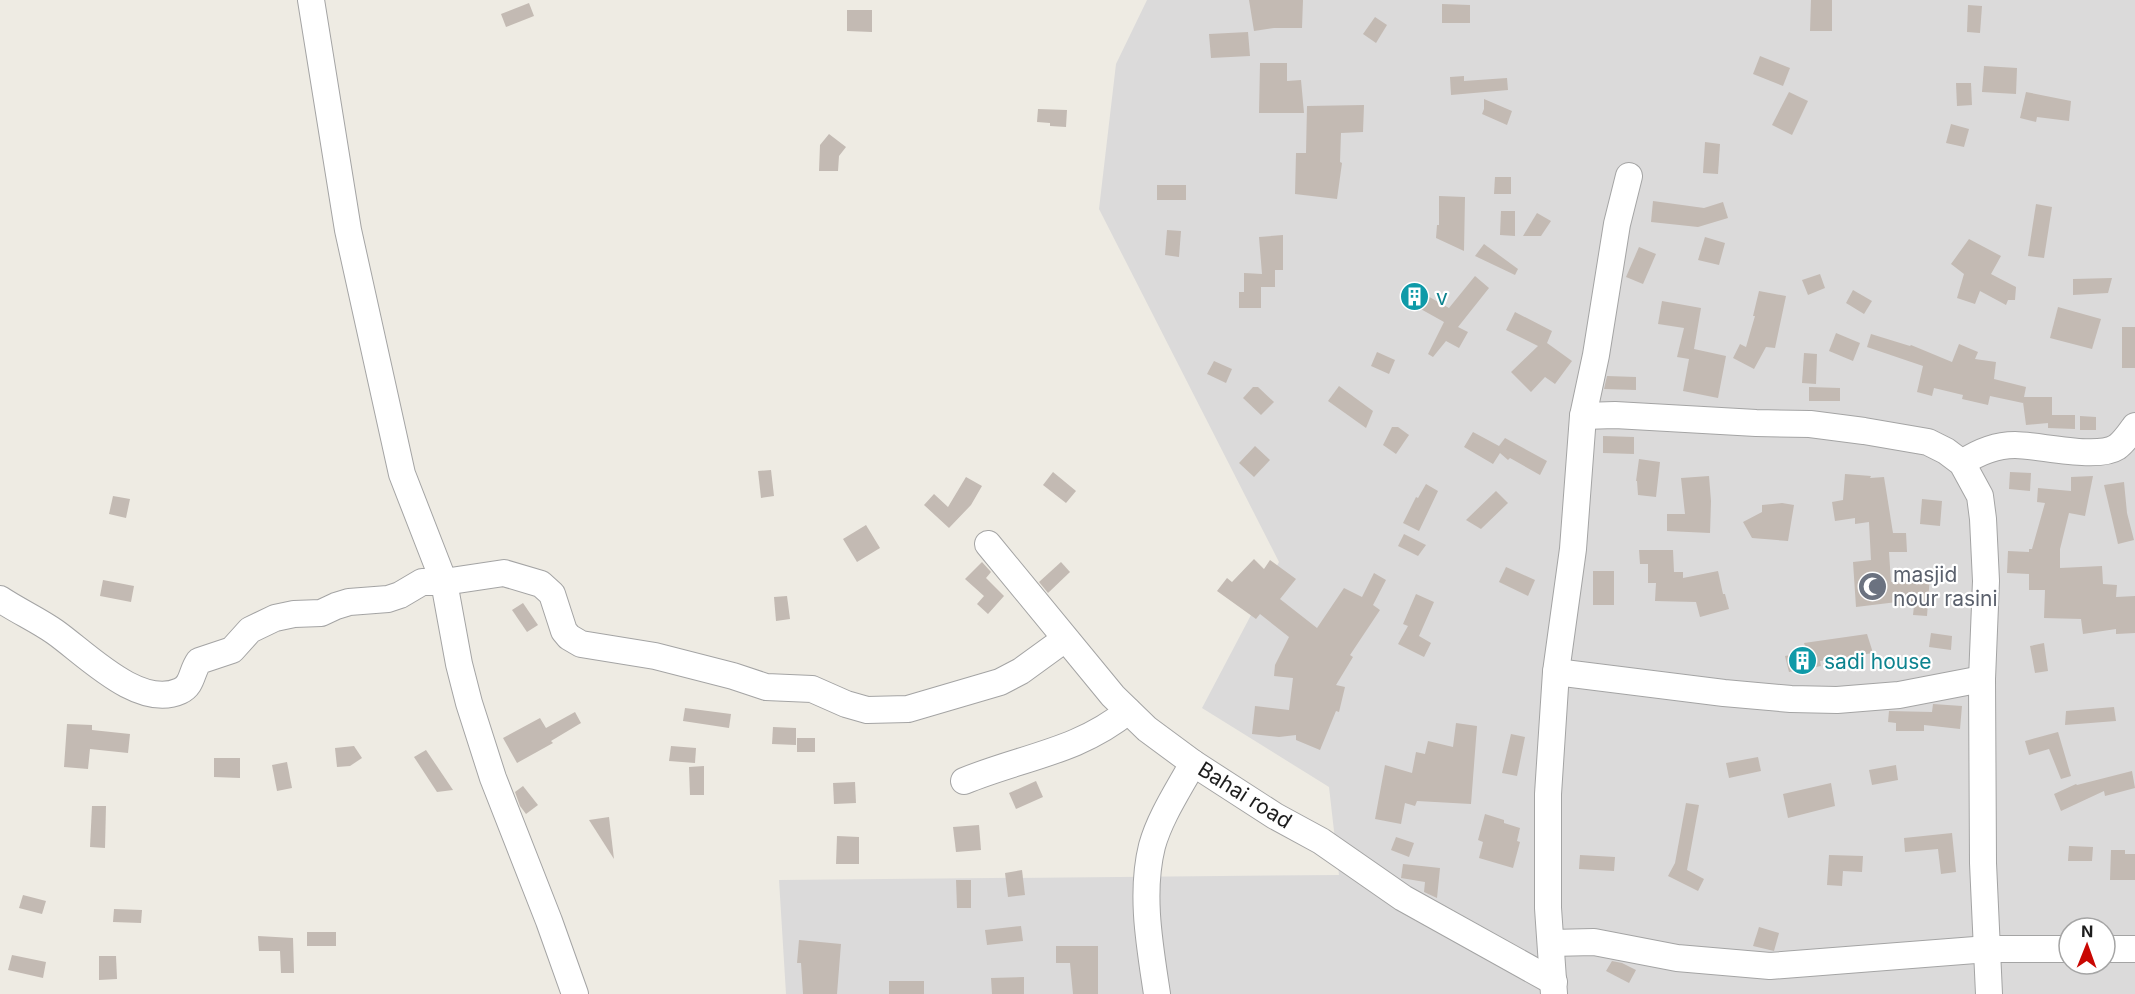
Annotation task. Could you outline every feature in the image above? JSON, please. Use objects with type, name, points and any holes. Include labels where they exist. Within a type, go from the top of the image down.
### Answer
[{"type":"street","points":[[311,0],[348,230],[402,474],[444,582],[459,664],[493,778],[575,994]]},
{"type":"street","points":[[1554,988],[1548,908],[1548,794],[1557,672],[1573,549],[1583,416],[1596,355],[1617,224],[1629,176]]},
{"type":"street","points":[[1583,416],[1615,415],[1810,424],[1928,442],[1946,450],[1962,463],[1980,496],[1983,519],[1986,581],[1982,679],[1983,863],[1989,994]]},
{"type":"street","points":[[1962,463],[1988,450],[2013,445],[2090,452],[2106,451],[2117,447],[2135,426]]},
{"type":"street","name":"Bahai road","points":[[988,544],[1065,639],[1128,711],[1147,729],[1193,763],[1275,816],[1321,841],[1403,898],[1554,988]]},
{"type":"street","points":[[0,598],[68,641],[86,657],[121,681],[149,692],[165,694],[187,687],[199,661],[232,650],[242,637],[261,623],[294,614],[321,614],[349,602],[388,599],[422,582],[444,582],[504,573],[541,584],[552,594],[564,631],[574,641],[581,644],[655,656],[766,687],[812,689],[846,704],[867,710],[908,709],[1000,682],[1021,671],[1065,639]]},
{"type":"street","points":[[1557,672],[1724,693],[1791,699],[1838,700],[1899,695],[1982,679]]},
{"type":"street","points":[[964,781],[991,770],[1061,749],[1107,727],[1128,711]]},
{"type":"street","points":[[1157,994],[1147,898],[1152,845],[1193,763]]},
{"type":"street","points":[[1551,943],[1594,942],[1677,958],[1770,966],[1988,949],[2057,949]]},
{"type":"street","points":[[2117,949],[2135,949]]},
{"type":"shaded area","points":[[1147,0],[2135,0],[2135,994],[786,994],[779,880],[1339,875],[1329,787],[1202,708],[1279,562],[1099,209],[1116,64]]},
{"type":"building","points":[[1249,0],[1303,0],[1302,28],[1254,31]]},
{"type":"building","points":[[1811,0],[1832,0],[1832,31],[1810,31]]},
{"type":"building","points":[[529,3],[534,16],[506,27],[501,14]]},
{"type":"building","points":[[1442,4],[1470,5],[1470,23],[1442,23]]},
{"type":"building","points":[[1968,5],[1982,6],[1980,33],[1967,32]]},
{"type":"building","points":[[847,10],[872,10],[872,32],[847,31]]},
{"type":"building","points":[[1375,17],[1387,25],[1376,43],[1363,34]]},
{"type":"building","points":[[1248,32],[1250,56],[1211,58],[1209,34]]},
{"type":"building","points":[[1760,56],[1790,68],[1783,86],[1753,74]]},
{"type":"building","points":[[1260,63],[1287,63],[1287,81],[1301,80],[1304,113],[1259,113]]},
{"type":"building","points":[[1984,66],[2017,68],[2016,94],[1982,92]]},
{"type":"building","points":[[1464,76],[1464,81],[1507,78],[1508,90],[1451,95],[1450,77]]},
{"type":"building","points":[[1956,83],[1971,83],[1972,105],[1957,106]]},
{"type":"building","points":[[1789,92],[1808,101],[1792,135],[1772,125]]},
{"type":"building","points":[[2026,92],[2071,101],[2069,121],[2037,117],[2036,122],[2020,118]]},
{"type":"building","points":[[1484,99],[1512,111],[1507,125],[1482,114]]},
{"type":"building","points":[[1364,105],[1363,132],[1341,133],[1340,162],[1342,163],[1337,199],[1295,194],[1296,153],[1306,153],[1307,106]]},
{"type":"building","points":[[1038,109],[1067,110],[1066,127],[1037,122]]},
{"type":"building","points":[[1951,124],[1969,129],[1964,147],[1946,143]]},
{"type":"building","points":[[829,134],[846,147],[839,156],[838,171],[819,171],[820,145]]},
{"type":"building","points":[[1705,142],[1720,144],[1718,174],[1703,173]]},
{"type":"building","points":[[1495,177],[1511,177],[1511,194],[1494,194]]},
{"type":"building","points":[[1157,185],[1186,185],[1186,200],[1157,200]]},
{"type":"building","points":[[1439,196],[1465,197],[1464,251],[1436,238],[1437,225],[1439,225]]},
{"type":"building","points":[[1653,201],[1704,208],[1723,202],[1728,218],[1698,227],[1651,222]]},
{"type":"building","points":[[2036,204],[2052,207],[2044,258],[2028,256]]},
{"type":"building","points":[[1501,211],[1515,211],[1515,236],[1500,235]]},
{"type":"building","points":[[1537,213],[1551,221],[1541,236],[1523,236]]},
{"type":"building","points":[[1167,230],[1181,231],[1179,257],[1165,255]]},
{"type":"building","points":[[1283,235],[1283,270],[1275,270],[1275,287],[1261,287],[1261,308],[1239,308],[1239,292],[1244,292],[1244,273],[1262,274],[1259,237]]},
{"type":"building","points":[[1705,237],[1725,243],[1719,265],[1698,260]]},
{"type":"building","points":[[1969,239],[2001,256],[1991,274],[2016,287],[2015,300],[2008,300],[2006,305],[1980,291],[1975,304],[1957,298],[1964,274],[1951,264]]},
{"type":"building","points":[[1484,244],[1518,269],[1515,275],[1475,256]]},
{"type":"building","points":[[1639,247],[1656,254],[1643,284],[1626,277]]},
{"type":"building","points":[[1820,274],[1825,288],[1808,295],[1802,280]]},
{"type":"building","points":[[1475,276],[1489,288],[1458,327],[1468,332],[1459,348],[1446,341],[1433,357],[1428,354],[1444,322],[1401,298],[1408,285],[1449,308]]},
{"type":"building","points":[[2112,278],[2108,293],[2073,295],[2073,279]]},
{"type":"building","points":[[1853,290],[1872,301],[1864,314],[1846,303]]},
{"type":"building","points":[[1759,291],[1786,296],[1775,348],[1766,347],[1754,369],[1733,358],[1740,344],[1746,347]]},
{"type":"building","points":[[1662,301],[1701,308],[1694,349],[1726,356],[1718,398],[1683,391],[1689,359],[1677,357],[1684,328],[1658,324]]},
{"type":"building","points":[[2058,307],[2101,319],[2092,349],[2050,338]]},
{"type":"building","points":[[1515,312],[1552,331],[1547,343],[1572,361],[1555,384],[1545,377],[1531,392],[1511,372],[1538,346],[1506,330]]},
{"type":"building","points":[[2122,327],[2135,327],[2135,368],[2122,368]]},
{"type":"building","points":[[1836,333],[1860,343],[1853,361],[1829,351]]},
{"type":"building","points":[[1871,334],[1911,345],[1952,362],[1959,344],[1978,352],[1975,359],[1996,362],[1994,379],[2026,387],[2024,397],[2052,397],[2052,415],[2075,415],[2075,429],[2048,428],[2048,423],[2026,425],[2023,402],[1990,396],[1988,405],[1962,399],[1963,395],[1934,388],[1932,396],[1917,392],[1923,366],[1867,347]]},
{"type":"building","points":[[1377,352],[1395,360],[1389,374],[1371,366]]},
{"type":"building","points":[[1804,353],[1817,354],[1816,384],[1802,383]]},
{"type":"building","points":[[1214,361],[1232,369],[1226,383],[1207,374]]},
{"type":"building","points":[[1607,376],[1636,377],[1636,390],[1604,389]]},
{"type":"building","points":[[1339,386],[1373,411],[1366,428],[1328,401]]},
{"type":"building","points":[[1253,387],[1258,387],[1274,402],[1261,415],[1243,398]]},
{"type":"building","points":[[1809,387],[1840,388],[1840,401],[1809,401]]},
{"type":"building","points":[[2080,416],[2096,417],[2096,430],[2080,430]]},
{"type":"building","points":[[1392,427],[1398,427],[1409,435],[1396,454],[1383,445]]},
{"type":"building","points":[[1473,432],[1499,446],[1505,438],[1547,461],[1540,475],[1510,458],[1508,460],[1500,453],[1493,464],[1464,447]]},
{"type":"building","points":[[1603,436],[1634,437],[1634,454],[1603,453]]},
{"type":"building","points":[[1255,446],[1270,460],[1254,477],[1239,463]]},
{"type":"building","points":[[1639,459],[1660,462],[1656,497],[1638,495],[1636,481]]},
{"type":"building","points":[[771,470],[774,496],[761,498],[758,471]]},
{"type":"building","points":[[1053,472],[1076,491],[1066,503],[1043,485]]},
{"type":"building","points":[[2010,472],[2031,473],[2030,491],[2009,489]]},
{"type":"building","points":[[1845,474],[1871,476],[1870,478],[1884,477],[1893,533],[1906,533],[1907,552],[1889,552],[1891,582],[1916,581],[1916,574],[1930,575],[1927,616],[1913,615],[1914,606],[1897,606],[1897,602],[1856,607],[1853,562],[1871,560],[1869,522],[1855,524],[1855,518],[1835,521],[1832,502],[1843,500]]},
{"type":"building","points":[[1709,476],[1710,533],[1667,531],[1667,514],[1685,514],[1681,478]]},
{"type":"building","points":[[2093,476],[2085,516],[2069,513],[2060,549],[2060,568],[2102,566],[2103,584],[2117,585],[2116,597],[2135,596],[2135,633],[2116,634],[2116,629],[2083,634],[2081,619],[2044,618],[2045,590],[2029,590],[2029,574],[2007,573],[2008,551],[2029,552],[2029,549],[2032,549],[2045,503],[2037,502],[2038,488],[2071,491],[2071,477]]},
{"type":"building","points":[[966,477],[982,486],[971,505],[949,528],[924,505],[934,494],[948,507]]},
{"type":"building","points":[[2124,482],[2127,513],[2134,540],[2118,544],[2104,485]]},
{"type":"building","points":[[1426,484],[1438,491],[1419,531],[1403,523],[1416,497],[1418,498]]},
{"type":"building","points":[[1496,491],[1508,503],[1481,529],[1466,520]]},
{"type":"building","points":[[113,496],[130,499],[126,518],[109,514]]},
{"type":"building","points":[[1922,499],[1942,501],[1940,526],[1920,524]]},
{"type":"building","points":[[1782,503],[1794,505],[1788,541],[1752,538],[1743,522],[1762,512],[1762,505]]},
{"type":"building","points":[[866,525],[880,548],[857,562],[843,539]]},
{"type":"building","points":[[1404,534],[1426,545],[1418,556],[1398,546]]},
{"type":"building","points":[[1639,550],[1673,550],[1674,572],[1683,572],[1683,578],[1718,571],[1729,609],[1700,617],[1696,602],[1655,601],[1656,583],[1648,583],[1648,564],[1640,564]]},
{"type":"building","points":[[1254,559],[1264,569],[1270,560],[1296,579],[1280,599],[1317,628],[1344,588],[1362,597],[1374,573],[1386,580],[1373,605],[1380,610],[1350,655],[1353,657],[1336,685],[1345,687],[1339,712],[1336,711],[1320,750],[1296,740],[1296,735],[1279,737],[1252,734],[1255,706],[1289,710],[1293,678],[1274,676],[1275,665],[1289,637],[1260,614],[1256,619],[1217,591],[1227,578],[1232,582]]},
{"type":"building","points":[[982,562],[991,572],[986,578],[1004,596],[988,614],[977,604],[984,596],[965,579]]},
{"type":"building","points":[[1061,562],[1070,572],[1048,593],[1039,582]]},
{"type":"building","points":[[1506,567],[1535,580],[1528,596],[1499,582]]},
{"type":"building","points":[[1593,571],[1614,571],[1614,605],[1593,605]]},
{"type":"building","points":[[103,580],[134,586],[131,602],[100,596]]},
{"type":"building","points":[[1416,594],[1434,602],[1419,636],[1431,643],[1424,657],[1398,644],[1408,626],[1403,624]]},
{"type":"building","points":[[787,596],[790,619],[776,621],[774,597]]},
{"type":"building","points":[[523,603],[538,625],[527,632],[512,610]]},
{"type":"building","points":[[1931,633],[1952,636],[1951,650],[1929,647]]},
{"type":"building","points":[[1867,634],[1873,653],[1820,661],[1821,666],[1789,672],[1785,656],[1807,652],[1804,643]]},
{"type":"building","points":[[2044,643],[2048,671],[2035,673],[2030,646]]},
{"type":"building","points":[[1933,704],[1962,706],[1960,729],[1924,725],[1924,731],[1896,731],[1896,723],[1888,722],[1889,711],[1932,712]]},
{"type":"building","points":[[2114,707],[2116,721],[2065,725],[2066,711]]},
{"type":"building","points":[[685,708],[731,714],[729,728],[683,721]]},
{"type":"building","points":[[575,712],[581,723],[551,741],[553,743],[517,763],[503,738],[540,718],[546,728]]},
{"type":"building","points":[[1456,723],[1477,726],[1471,804],[1417,801],[1415,806],[1405,803],[1401,824],[1375,819],[1385,765],[1412,773],[1416,752],[1425,754],[1428,741],[1453,747]]},
{"type":"building","points":[[67,724],[92,725],[92,730],[130,734],[128,753],[90,749],[88,769],[64,767]]},
{"type":"building","points":[[773,727],[796,728],[796,745],[772,744]]},
{"type":"building","points":[[2058,732],[2071,776],[2061,779],[2049,749],[2029,755],[2025,741]]},
{"type":"building","points":[[1511,734],[1525,737],[1517,776],[1502,773]]},
{"type":"building","points":[[797,738],[815,738],[815,752],[797,752]]},
{"type":"building","points":[[354,746],[362,758],[350,766],[337,767],[335,748]]},
{"type":"building","points":[[671,746],[696,748],[695,763],[669,761]]},
{"type":"building","points":[[426,750],[453,790],[437,792],[414,757]]},
{"type":"building","points":[[1758,757],[1761,771],[1729,778],[1726,763]]},
{"type":"building","points":[[214,758],[240,758],[240,778],[214,777]]},
{"type":"building","points":[[287,762],[292,788],[277,791],[272,765]]},
{"type":"building","points":[[1896,765],[1898,780],[1872,785],[1869,770]]},
{"type":"building","points":[[704,766],[704,795],[690,795],[689,767]]},
{"type":"building","points":[[2132,771],[2135,788],[2105,796],[2104,791],[2061,811],[2054,794],[2076,784]]},
{"type":"building","points":[[1036,781],[1043,797],[1016,809],[1009,793]]},
{"type":"building","points":[[855,782],[856,803],[834,804],[833,783]]},
{"type":"building","points":[[1831,783],[1835,806],[1788,818],[1783,794]]},
{"type":"building","points":[[523,786],[538,805],[526,814],[515,792]]},
{"type":"building","points":[[1686,803],[1699,805],[1687,870],[1704,879],[1698,891],[1668,876],[1675,863]]},
{"type":"building","points":[[92,806],[106,806],[105,848],[90,847]]},
{"type":"building","points":[[1485,814],[1520,828],[1517,841],[1520,842],[1513,868],[1479,858],[1483,842],[1478,840]]},
{"type":"building","points":[[609,817],[614,859],[589,820]]},
{"type":"building","points":[[979,825],[981,850],[956,852],[953,827]]},
{"type":"building","points":[[1952,833],[1956,872],[1941,874],[1938,849],[1905,852],[1904,838]]},
{"type":"building","points":[[837,836],[859,837],[859,864],[836,864]]},
{"type":"building","points":[[1396,837],[1414,843],[1409,857],[1391,850]]},
{"type":"building","points":[[2069,846],[2093,847],[2092,861],[2068,861]]},
{"type":"building","points":[[2111,850],[2125,850],[2125,854],[2135,854],[2135,880],[2110,880]]},
{"type":"building","points":[[1580,855],[1615,857],[1614,871],[1579,869]]},
{"type":"building","points":[[1829,855],[1863,856],[1862,872],[1843,871],[1842,886],[1827,885]]},
{"type":"building","points":[[1403,864],[1440,868],[1437,898],[1424,892],[1425,882],[1401,878]]},
{"type":"building","points":[[1022,870],[1025,895],[1008,897],[1005,873]]},
{"type":"building","points":[[956,880],[971,880],[971,908],[957,908]]},
{"type":"building","points":[[23,895],[46,901],[42,914],[19,908]]},
{"type":"building","points":[[114,909],[142,910],[141,923],[113,922]]},
{"type":"building","points":[[1021,926],[1023,941],[987,945],[985,930]]},
{"type":"building","points":[[1759,927],[1779,933],[1774,951],[1753,946]]},
{"type":"building","points":[[307,932],[336,932],[336,946],[307,946]]},
{"type":"building","points":[[258,936],[293,938],[294,973],[281,973],[280,951],[259,951]]},
{"type":"building","points":[[799,940],[841,944],[837,994],[803,994],[801,963],[797,963]]},
{"type":"building","points":[[1056,946],[1098,946],[1098,994],[1073,994],[1070,963],[1056,963]]},
{"type":"building","points":[[12,955],[46,962],[43,978],[8,970]]},
{"type":"building","points":[[99,956],[116,956],[117,979],[99,980]]},
{"type":"building","points":[[1612,961],[1636,970],[1629,983],[1606,971]]},
{"type":"building","points":[[1024,977],[1024,994],[992,994],[991,978]]},
{"type":"building","points":[[889,981],[924,981],[924,994],[889,994]]},
{"type":"place","name":"v","points":[[1415,297]]},
{"type":"place","name":"masjid nour rasini","points":[[1872,586]]},
{"type":"place","name":"sadi house","points":[[1803,661]]}]
